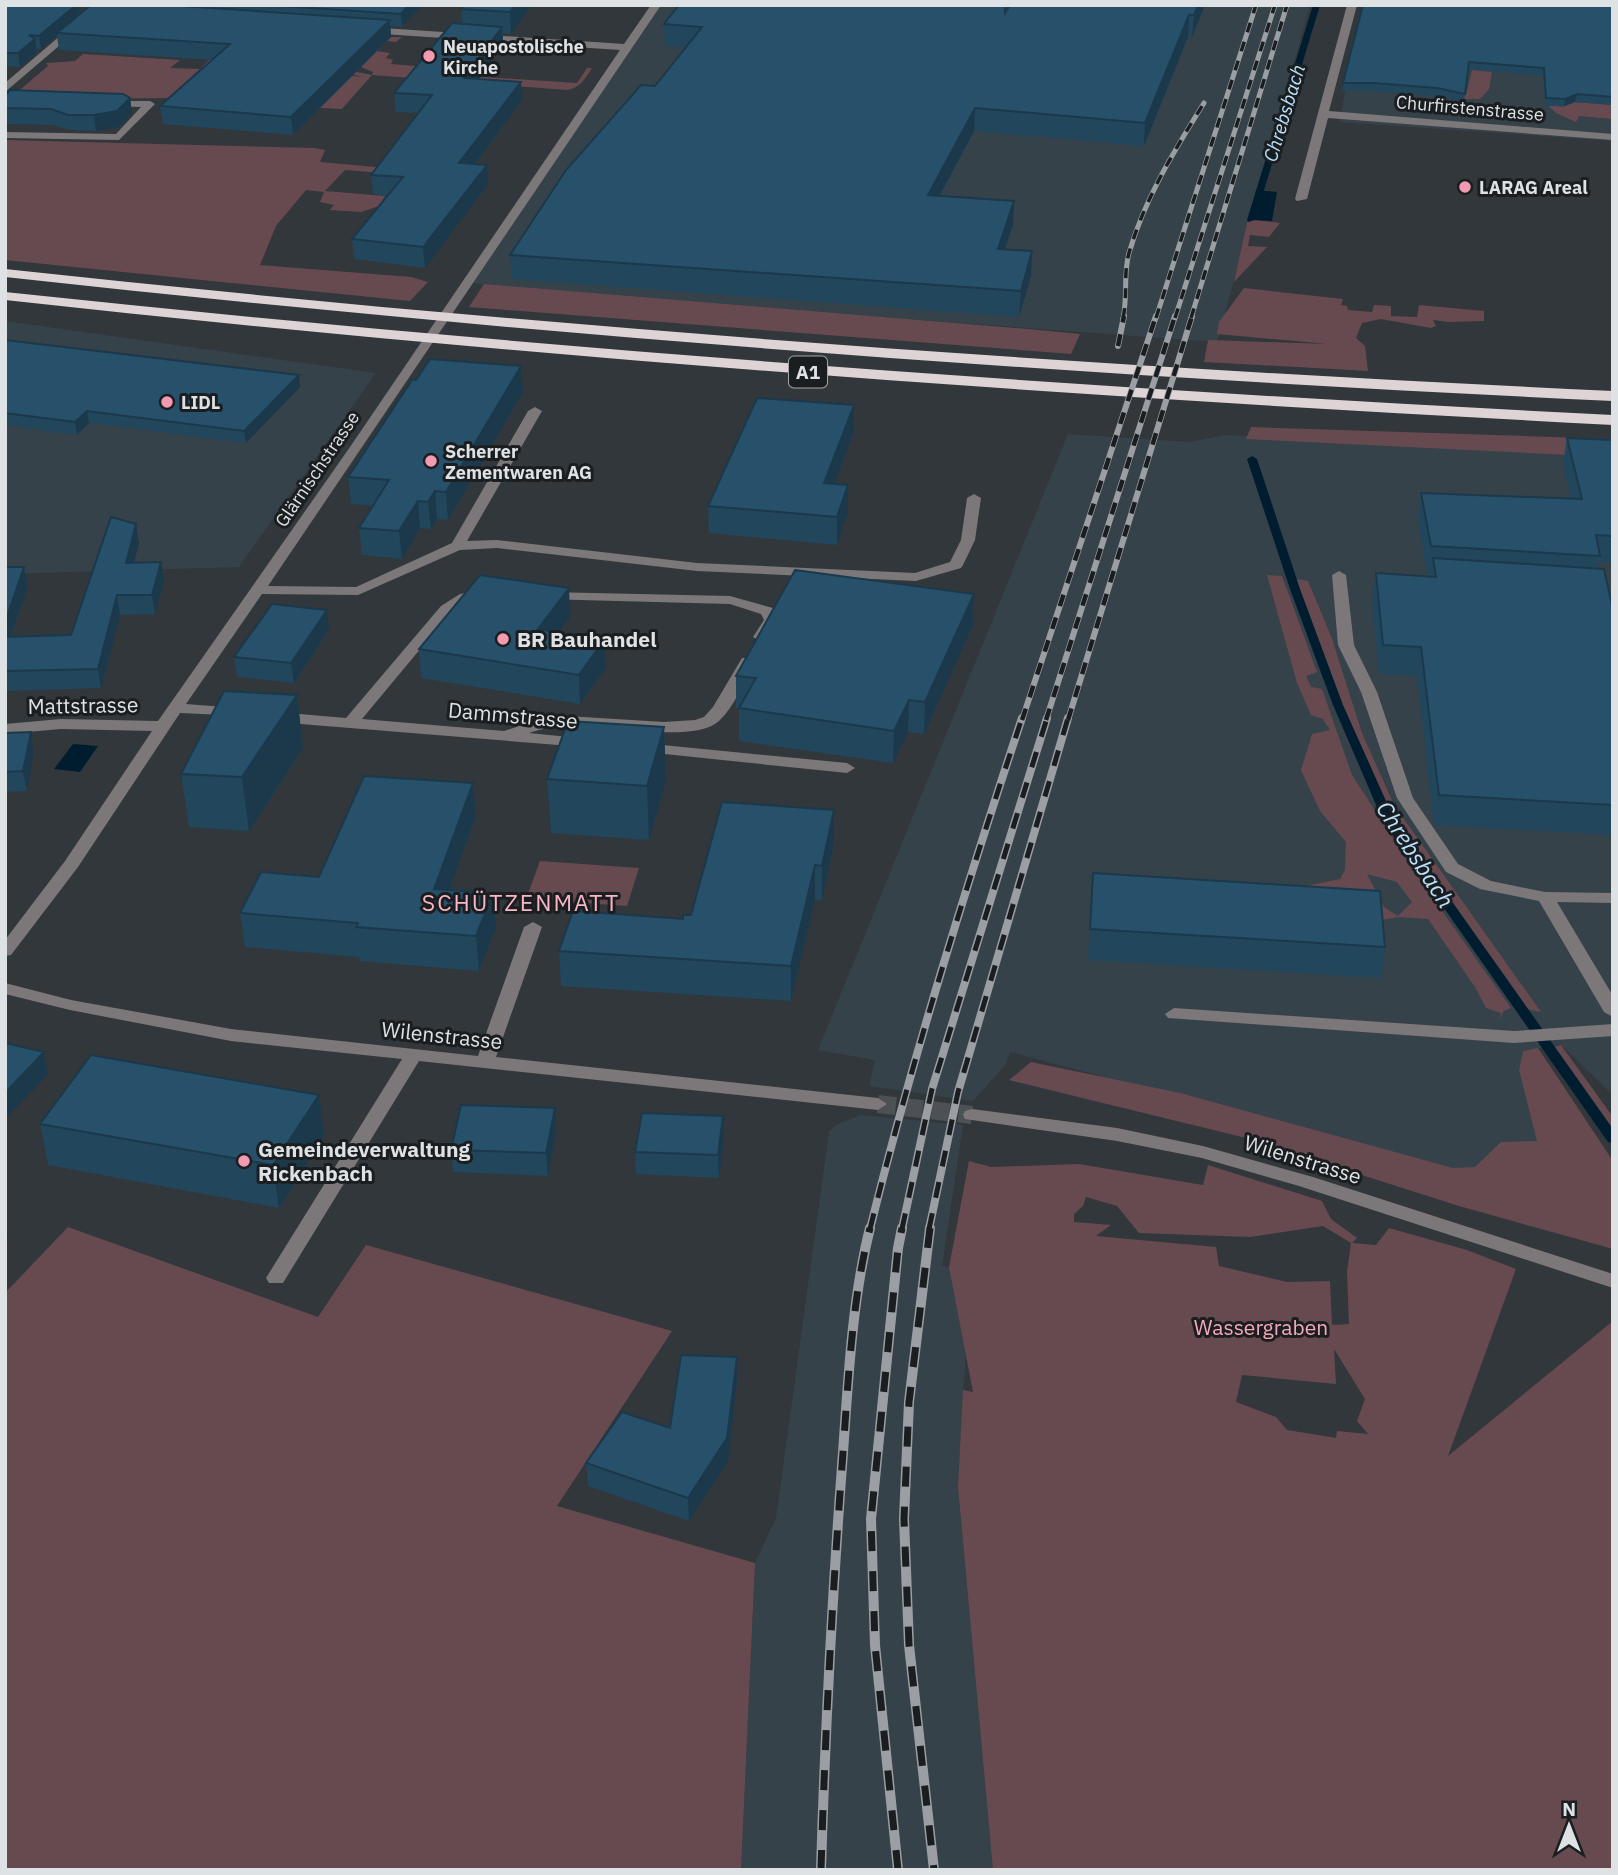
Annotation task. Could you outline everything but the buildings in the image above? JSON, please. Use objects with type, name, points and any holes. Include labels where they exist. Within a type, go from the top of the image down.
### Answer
[{"type":"highway","name":"A1","points":[[5,274],[435,318],[788,348],[1258,379],[1613,396]]},
{"type":"highway","name":"A1","points":[[5,296],[452,343],[787,371],[1213,400],[1613,420]]},
{"type":"street","name":"Glärnischstrasse","points":[[5,951],[48,899],[162,726],[259,590],[656,5]]},
{"type":"street","points":[[1301,199],[1352,5]]},
{"type":"street","points":[[74,10],[102,10]]},
{"type":"street","points":[[5,89],[102,10]]},
{"type":"street","points":[[354,29],[627,47]]},
{"type":"street","points":[[5,75],[20,76]]},
{"type":"street","points":[[5,135],[119,137],[150,104],[97,102]]},
{"type":"street","name":"Churfirstenstrasse","points":[[1324,114],[1613,137]]},
{"type":"street","points":[[457,546],[535,411]]},
{"type":"street","points":[[259,590],[358,591],[457,546],[498,544],[697,567],[916,577],[956,565],[968,540],[974,498]]},
{"type":"street","points":[[1339,575],[1346,645],[1369,692],[1405,798],[1452,868],[1486,885],[1545,897],[1613,898]]},
{"type":"street","points":[[350,723],[454,601],[464,597],[496,595]]},
{"type":"street","points":[[508,735],[534,724],[553,721],[578,720],[679,727],[697,725],[713,719],[772,620],[768,611],[730,600],[537,596]]},
{"type":"street","name":"Dammstrasse","points":[[175,708],[597,744]]},
{"type":"street","name":"Mattstrasse","points":[[5,729],[61,724],[162,726]]},
{"type":"street","points":[[624,746],[847,768]]},
{"type":"street","points":[[1545,897],[1613,1012]]},
{"type":"street","points":[[485,1062],[533,928]]},
{"type":"street","name":"Wilenstrasse","points":[[5,988],[70,1005],[231,1035],[878,1104]]},
{"type":"street","points":[[1174,1014],[1514,1037],[1613,1030]]},
{"type":"street","points":[[276,1278],[413,1056]]},
{"type":"street","name":"Wilenstrasse","points":[[972,1115],[1112,1134],[1202,1152],[1286,1176],[1613,1281]]},
{"type":"shaded area","points":[[656,5],[1310,5],[1217,342],[526,291],[466,282]]},
{"type":"shaded area","points":[[1363,5],[1613,5],[1613,141],[1339,122]]},
{"type":"shaded area","points":[[5,321],[376,373],[239,567],[5,574]]},
{"type":"shaded area","points":[[1068,434],[1189,442],[1226,435],[1613,456],[1613,1095],[1561,1045],[1523,1051],[1537,1141],[1472,1175],[1010,1052],[1006,1064],[973,1101],[869,1086],[875,1060],[818,1050]]},
{"type":"shaded area","points":[[860,1115],[963,1125],[942,1266],[970,1272],[958,1487],[993,1870],[741,1870],[755,1563],[776,1518],[829,1132],[836,1125]]},
{"type":"green space","points":[[377,37],[402,37],[396,42],[387,41],[377,51],[390,53],[386,58],[393,60],[391,64],[488,72],[485,77],[577,83],[587,68],[592,68],[579,85],[567,90],[372,75],[373,72],[361,67]]},
{"type":"green space","points":[[83,54],[180,60],[170,68],[200,69],[168,98],[8,100],[48,66],[46,63],[75,61]]},
{"type":"green space","points":[[209,60],[362,77],[348,73],[352,71],[372,75],[342,109],[320,108],[319,104],[211,69],[200,69]]},
{"type":"green space","points":[[1472,70],[1492,72],[1489,89],[1480,99],[1453,99],[1466,95]]},
{"type":"green space","points":[[1574,102],[1613,105],[1613,119],[1579,116],[1576,122],[1556,113],[1548,105],[1563,107]]},
{"type":"green space","points":[[5,140],[314,148],[325,150],[320,162],[387,168],[383,173],[345,170],[325,191],[385,196],[379,206],[361,212],[330,210],[334,205],[320,202],[324,192],[306,190],[276,226],[260,265],[411,277],[428,282],[410,301],[5,260]]},
{"type":"green space","points":[[1248,219],[1280,223],[1269,237],[1250,235],[1248,246],[1267,247],[1234,282]]},
{"type":"green space","points":[[484,284],[1080,334],[1071,354],[469,307]]},
{"type":"green space","points":[[1244,288],[1343,299],[1341,305],[1347,306],[1348,310],[1372,312],[1374,305],[1391,306],[1391,316],[1417,317],[1419,305],[1484,311],[1484,321],[1433,320],[1436,326],[1431,328],[1381,319],[1362,323],[1356,338],[1365,346],[1368,371],[1204,362],[1208,340],[1328,344],[1217,334],[1219,322]]},
{"type":"green space","points":[[1251,427],[1613,439],[1613,457],[1246,439]]},
{"type":"green space","points":[[1267,575],[1282,576],[1317,672],[1306,676],[1311,687],[1322,689],[1352,775],[1418,877],[1511,1008],[1504,1011],[1499,1020],[1501,1013],[1486,1008],[1475,987],[1428,919],[1399,917],[1376,921],[1291,889],[1340,879],[1345,870],[1346,842],[1320,811],[1301,770],[1312,734],[1330,730],[1323,719],[1311,715],[1297,683]],"holes":[[[1367,874],[1397,882],[1412,902],[1398,916],[1384,907]]]},
{"type":"green space","points":[[1291,578],[1308,581],[1331,636],[1362,733],[1394,805],[1541,1012],[1521,1008],[1517,1003],[1417,857],[1373,784],[1323,669]]},
{"type":"green space","points":[[540,861],[639,868],[627,906],[526,899]]},
{"type":"green space","points":[[1561,1045],[1613,1117],[1613,1140],[1548,1048]]},
{"type":"green space","points":[[1538,1048],[1613,1161],[1613,1249],[1459,1206],[1246,1138],[1009,1080],[1031,1062],[1180,1093],[1453,1168],[1475,1167],[1501,1142],[1537,1141],[1519,1070],[1523,1051]]},
{"type":"green space","name":"Wassergraben","points":[[969,1161],[991,1167],[1079,1164],[1203,1185],[1208,1165],[1322,1201],[1331,1219],[1357,1238],[1352,1243],[1376,1245],[1389,1228],[1467,1250],[1516,1269],[1448,1456],[1613,1321],[1613,1870],[993,1870],[958,1487],[963,1390],[973,1392],[949,1267]],"holes":[[[1086,1197],[1117,1206],[1139,1233],[1250,1237],[1323,1226],[1351,1243],[1347,1272],[1349,1324],[1332,1325],[1330,1281],[1287,1282],[1219,1266],[1216,1247],[1096,1236],[1111,1225],[1074,1222],[1074,1214],[1083,1206]],[[1334,1349],[1365,1399],[1357,1421],[1368,1434],[1337,1431],[1336,1438],[1287,1430],[1276,1417],[1236,1402],[1242,1375],[1336,1384]]]},
{"type":"green space","points":[[68,1227],[318,1317],[366,1245],[672,1331],[557,1506],[755,1563],[741,1870],[5,1870],[5,1293]]},
{"type":"water","points":[[1256,190],[1277,192],[1272,221],[1251,220]]},
{"type":"water","points":[[73,744],[98,746],[80,772],[54,769]]},
{"type":"waterway","name":"Chrebsbach","points":[[1251,220],[1317,5]]},
{"type":"waterway","name":"Chrebsbach","points":[[1252,459],[1295,589],[1338,705],[1389,821],[1613,1139]]},
{"type":"tunnel","points":[[878,1104],[972,1115]]},
{"type":"railway","points":[[1156,318],[1256,5]]},
{"type":"railway","points":[[1175,318],[1275,5]]},
{"type":"railway","points":[[1191,318],[1287,5]]},
{"type":"railway","points":[[1123,318],[1127,261],[1143,213],[1161,175],[1204,103]]},
{"type":"railway","points":[[1118,346],[1124,316]]},
{"type":"railway","points":[[1022,720],[1156,316]]},
{"type":"railway","points":[[1046,720],[1175,316]]},
{"type":"railway","points":[[1068,720],[1192,316]]},
{"type":"railway","points":[[870,1229],[941,972],[1022,718]]},
{"type":"railway","points":[[902,1229],[932,1089],[1047,718]]},
{"type":"railway","points":[[929,1229],[958,1092],[1068,718]]},
{"type":"railway","points":[[821,1870],[832,1617],[848,1376],[858,1286],[870,1228]]},
{"type":"railway","points":[[898,1870],[875,1645],[871,1519],[902,1228]]},
{"type":"railway","points":[[930,1228],[909,1402],[904,1519],[909,1645],[934,1870]]},
{"type":"place","name":"Neuapostolische Kirche","points":[[429,56]]},
{"type":"place","name":"LARAG Areal","points":[[1465,187]]},
{"type":"place","name":"LIDL","points":[[167,402]]},
{"type":"place","name":"Scherrer Zementwaren AG","points":[[431,461]]},
{"type":"place","name":"BR Bauhandel","points":[[503,639]]},
{"type":"place","name":"Gemeindeverwaltung Rickenbach","points":[[244,1161]]},
{"type":"district","name":"SCHÜTZENMATT","points":[[521,902]]}]
